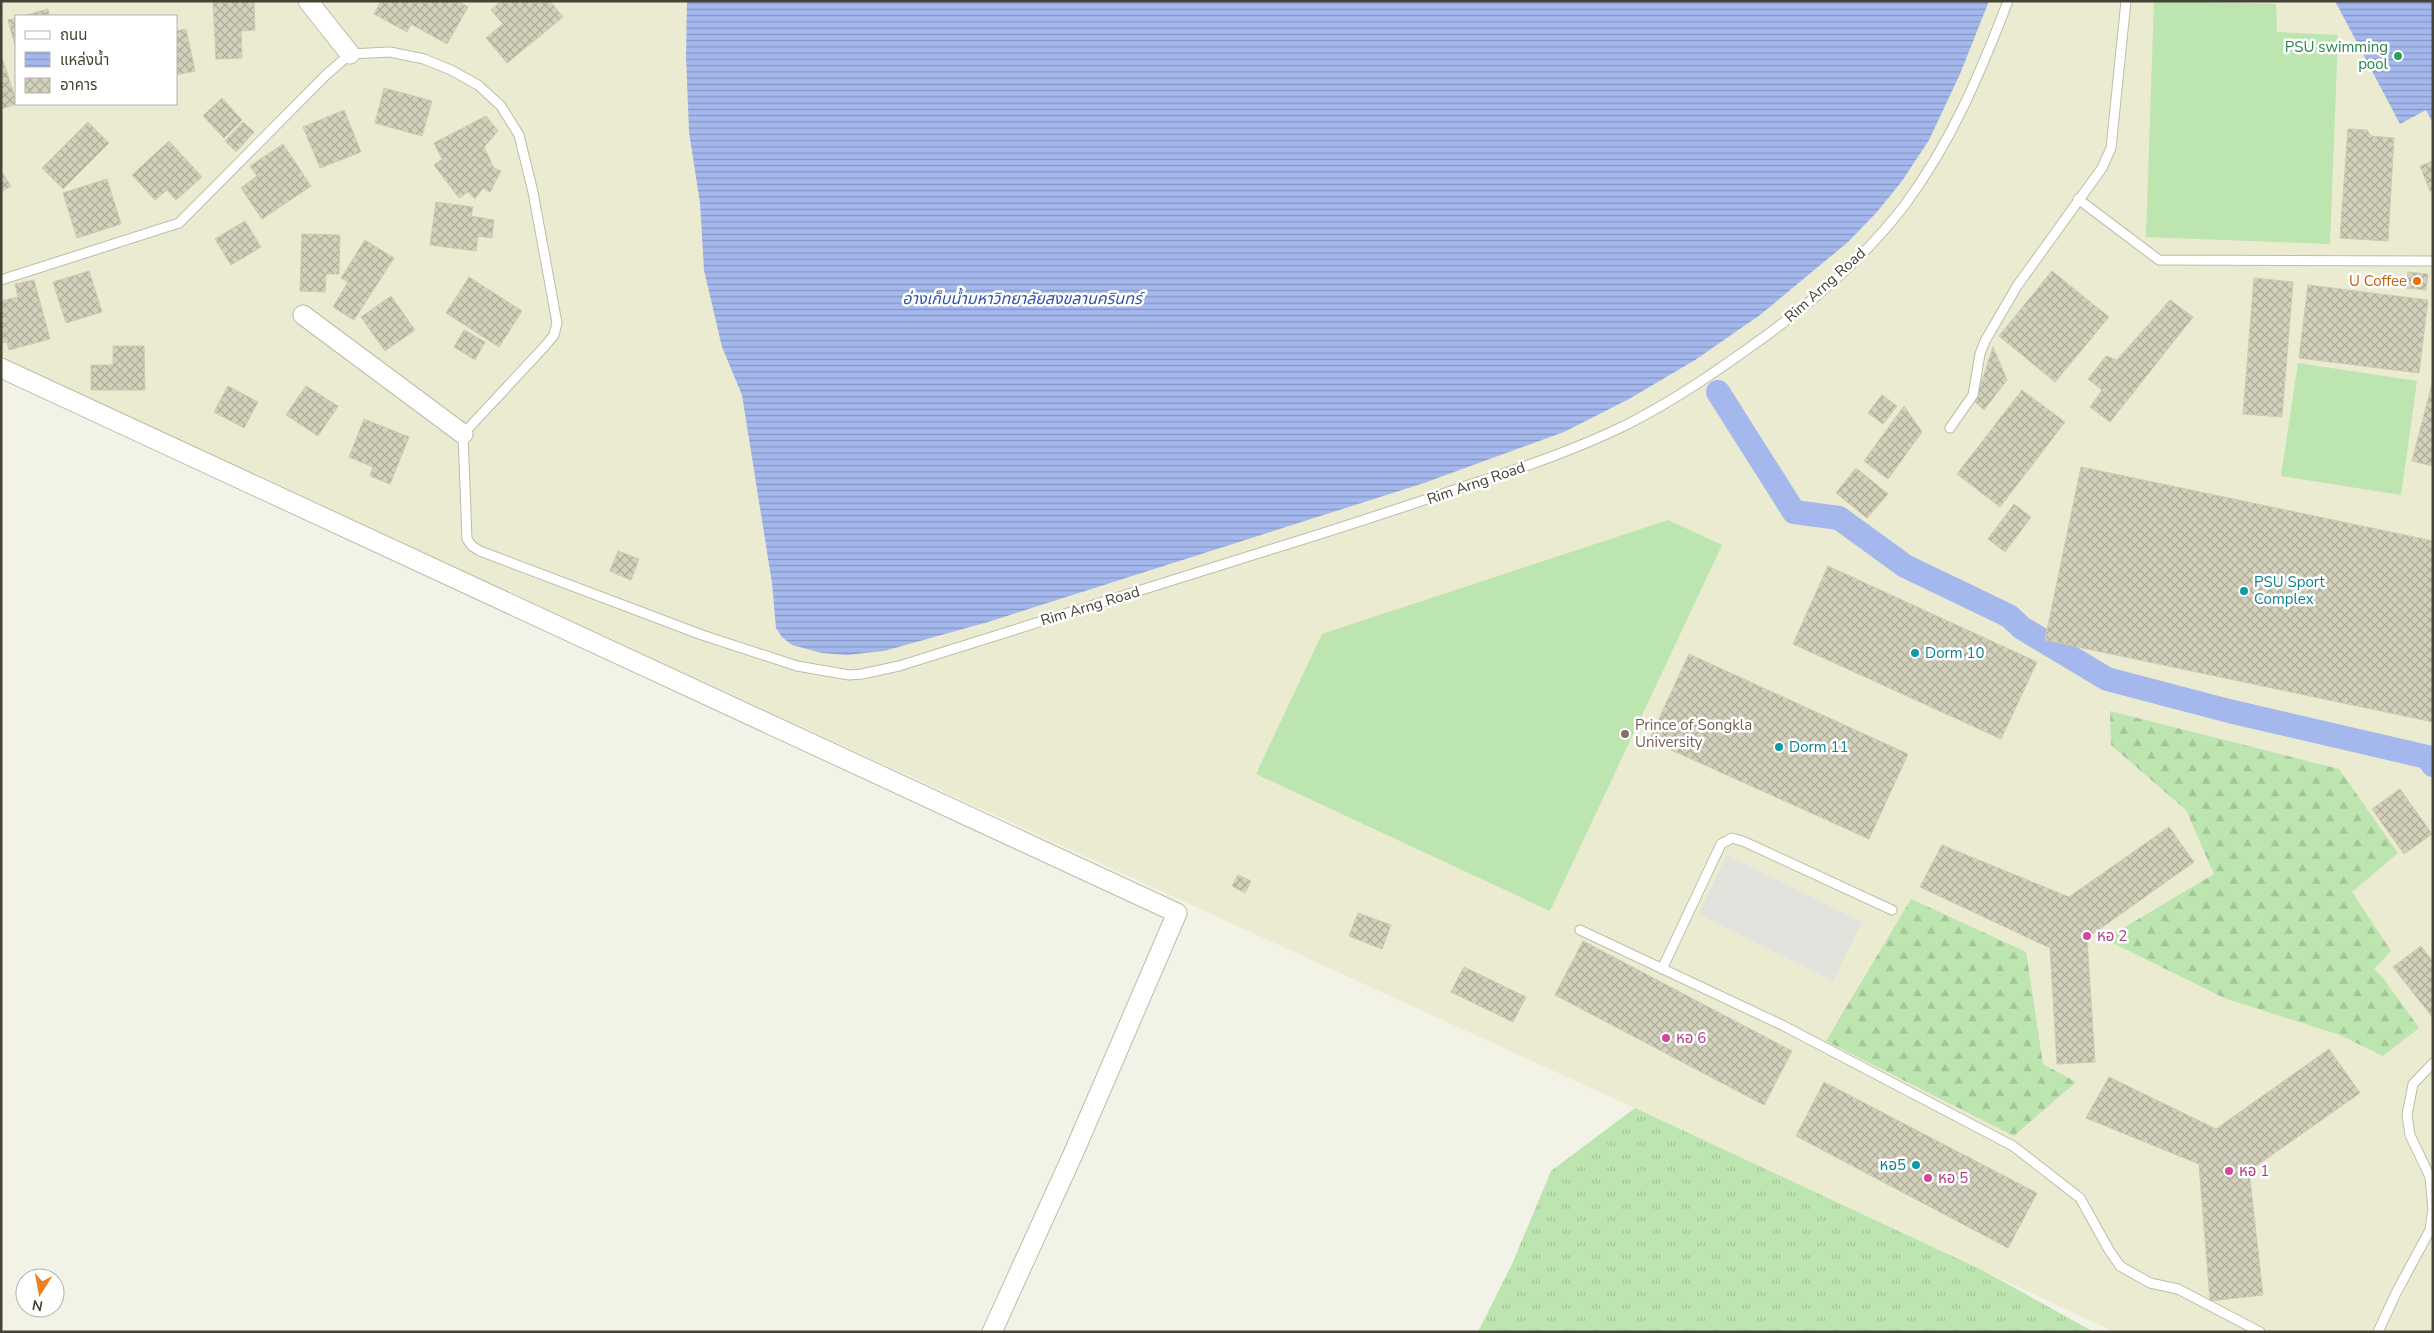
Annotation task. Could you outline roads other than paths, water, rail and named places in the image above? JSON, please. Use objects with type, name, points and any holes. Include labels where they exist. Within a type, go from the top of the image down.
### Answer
[{"type":"street","points":[[308,1],[350,54]]},
{"type":"street","points":[[303,315],[464,434]]},
{"type":"street","points":[[1,368],[1177,913],[1074,1152],[992,1332]]},
{"type":"lane","name":"Rim Arng Road","points":[[464,434],[467,539],[472,546],[702,635],[818,671],[849,675],[899,666],[1364,520],[1566,452],[1629,423],[1714,373],[1788,320],[1849,267],[1881,233],[1932,166],[1947,142],[1976,84],[2008,1]]},
{"type":"lane","points":[[1950,428],[1973,395],[1980,354],[1985,341],[2018,286],[2078,199],[2102,168],[2111,148],[2126,1]]},
{"type":"lane","points":[[1,280],[179,224],[350,54],[390,52],[424,59],[451,70],[492,96],[512,120],[519,135],[533,192],[556,313],[557,330],[545,346],[464,434]]},
{"type":"lane","points":[[2078,199],[2158,260],[2433,261]]},
{"type":"lane","points":[[1662,969],[1721,844],[1732,838],[1745,842],[1892,910]]},
{"type":"lane","points":[[1580,930],[1782,1025],[2014,1146],[2080,1198],[2120,1266],[2150,1283],[2178,1289],[2260,1332]]},
{"type":"lane","points":[[2378,1332],[2396,1293],[2430,1230],[2433,1209],[2430,1177],[2410,1135],[2407,1116],[2413,1084],[2433,1063]]},
{"type":"water","name":"อ่างเก็บน้ำมหาวิทยาลัยสงขลานครินทร์","points":[[687,1],[1989,1],[1960,74],[1929,140],[1902,181],[1877,212],[1848,242],[1760,315],[1695,360],[1629,399],[1564,432],[1424,483],[988,622],[884,651],[847,655],[822,653],[792,645],[782,637],[776,628],[772,583],[742,395],[722,347],[704,270],[700,203],[689,132],[686,56]]},
{"type":"water","name":"PSU swimming pool","points":[[2335,1],[2433,1],[2433,123],[2426,110],[2400,124]]},
{"type":"waterway","points":[[1718,392],[1794,512],[1839,518],[1905,566],[2009,616],[2022,628],[2107,679],[2229,711],[2427,757],[2433,765]]},
{"type":"place","name":"PSU swimming pool","points":[[2398,56]]},
{"type":"place","name":"U Coffee","points":[[2417,281]]},
{"type":"place","name":"PSU Sport Complex","points":[[2244,591]]},
{"type":"place","name":"Dorm 10","points":[[1915,653]]},
{"type":"place","name":"Prince of Songkla University","points":[[1625,734]]},
{"type":"place","name":"Dorm 11","points":[[1779,747]]},
{"type":"place","name":"หอ 2","points":[[2087,936]]},
{"type":"place","name":"หอ 6","points":[[1666,1038]]},
{"type":"place","name":"หอ5","points":[[1916,1165]]},
{"type":"place","name":"หอ 1","points":[[2229,1171]]},
{"type":"place","name":"หอ 5","points":[[1928,1178]]}]
